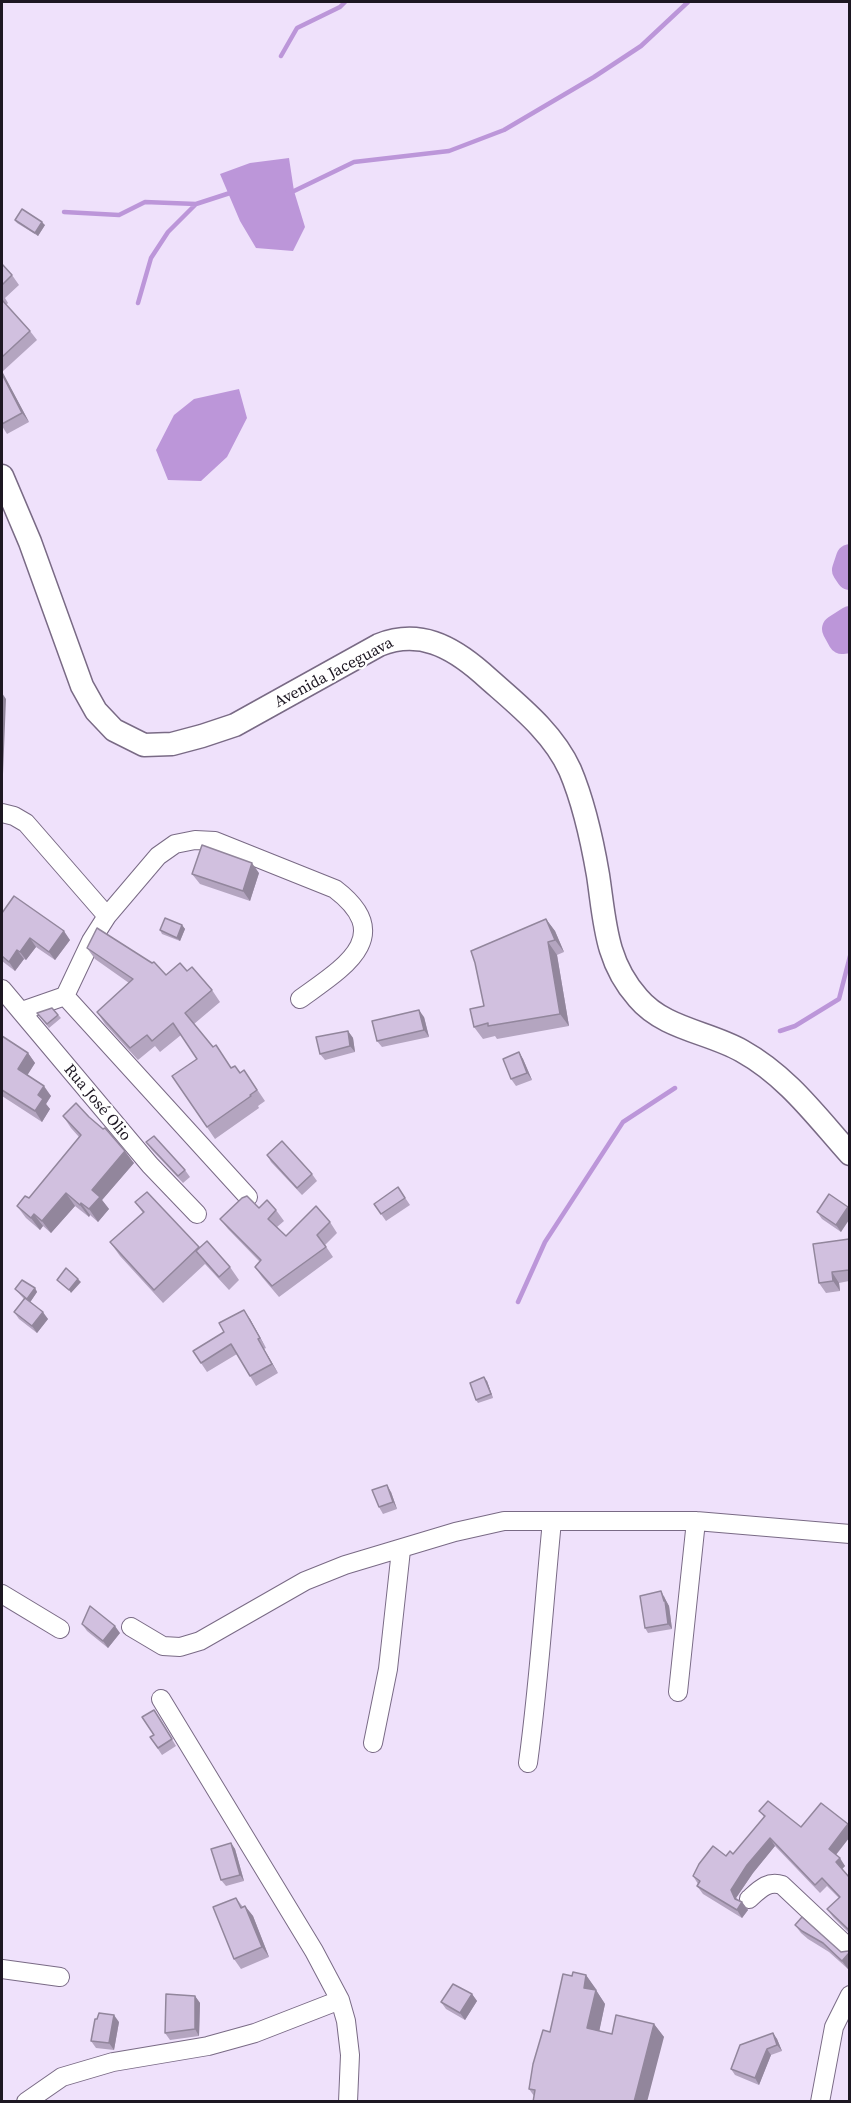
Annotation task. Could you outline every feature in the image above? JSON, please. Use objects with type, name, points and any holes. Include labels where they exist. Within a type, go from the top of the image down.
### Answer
[{"type":"main road","name":"Avenida Jaceguava","points":[[2,476],[30,542],[82,686],[96,711],[114,730],[144,745],[172,744],[235,725],[379,645],[395,639],[408,638],[439,644],[476,669],[533,719],[551,740],[569,768],[587,821],[598,874],[607,939],[614,961],[626,984],[639,1000],[656,1013],[680,1026],[722,1041],[772,1070],[796,1091],[849,1154]]},
{"type":"street","points":[[2,813],[14,816],[26,823],[107,916]]},
{"type":"street","points":[[22,1011],[65,996],[91,941],[107,916],[158,856],[175,844],[195,840],[215,841],[335,889],[348,899],[358,914],[363,930],[360,946],[351,960],[300,999]]},
{"type":"street","name":"Rua José Olio","points":[[2,989],[116,1126],[197,1214]]},
{"type":"street","points":[[65,996],[248,1197]]},
{"type":"street","points":[[131,1627],[163,1646],[180,1647],[200,1641],[305,1581],[345,1565],[455,1532],[504,1521],[696,1521],[849,1534]]},
{"type":"street","points":[[528,1763],[538,1690],[541,1628],[552,1521]]},
{"type":"street","points":[[678,1692],[696,1521]]},
{"type":"street","points":[[373,1743],[388,1669],[401,1550]]},
{"type":"street","points":[[2,1594],[60,1629]]},
{"type":"street","points":[[161,1700],[314,1951],[340,2000],[346,2021],[350,2055],[348,2102]]},
{"type":"street","points":[[749,1899],[761,1887],[775,1883],[782,1885],[849,1949]]},
{"type":"street","points":[[2,1968],[60,1977]]},
{"type":"street","points":[[820,2102],[834,2027],[849,1995]]},
{"type":"street","points":[[26,2102],[62,2077],[113,2062],[208,2046],[255,2033],[340,2000]]},
{"type":"shaded area","points":[[289,158],[294,191],[305,227],[293,251],[256,248],[240,221],[220,174],[250,163]]},
{"type":"shaded area","points":[[239,389],[247,418],[227,457],[201,481],[168,480],[156,450],[174,415],[194,399]]},
{"type":"building","points":[[22,209],[42,222],[35,233],[15,220]]},
{"type":"building","points":[[2,264],[12,275],[2,285]]},
{"type":"building","points":[[2,300],[30,331],[2,357]]},
{"type":"building","points":[[2,374],[22,413],[2,424]]},
{"type":"building","points":[[202,845],[252,863],[243,891],[192,874]]},
{"type":"building","points":[[14,896],[64,931],[49,952],[30,938],[20,952],[17,950],[9,962],[2,956],[2,913]]},
{"type":"building","points":[[165,918],[182,925],[177,938],[160,930]]},
{"type":"building","points":[[546,919],[555,940],[548,942],[560,1014],[488,1026],[488,1023],[474,1027],[470,1009],[484,1006],[471,951]]},
{"type":"building","points":[[97,928],[152,963],[154,962],[166,975],[180,963],[187,971],[192,967],[212,990],[185,1013],[213,1047],[216,1045],[231,1068],[235,1066],[240,1073],[244,1070],[257,1090],[251,1096],[207,1127],[172,1076],[197,1059],[173,1023],[152,1041],[147,1035],[130,1048],[97,1012],[133,979],[87,948]]},
{"type":"building","points":[[52,1008],[58,1015],[47,1024],[37,1013]]},
{"type":"building","points":[[419,1010],[424,1030],[377,1041],[372,1021]]},
{"type":"building","points":[[348,1031],[350,1046],[320,1054],[316,1037]]},
{"type":"building","points":[[2,1036],[28,1053],[18,1069],[44,1086],[38,1095],[43,1099],[35,1111],[2,1090]]},
{"type":"building","points":[[519,1052],[527,1073],[511,1079],[503,1059]]},
{"type":"building","points":[[76,1103],[89,1117],[103,1129],[105,1128],[125,1151],[92,1190],[100,1197],[89,1209],[81,1203],[80,1205],[66,1193],[42,1221],[34,1214],[31,1218],[17,1206],[25,1196],[29,1198],[81,1135],[63,1116]]},
{"type":"building","points":[[154,1136],[185,1170],[178,1176],[146,1142]]},
{"type":"building","points":[[282,1141],[312,1174],[297,1188],[267,1155]]},
{"type":"building","points":[[398,1187],[405,1198],[381,1214],[374,1204]]},
{"type":"building","points":[[147,1192],[199,1247],[154,1290],[110,1242],[144,1212],[135,1202]]},
{"type":"building","points":[[829,1194],[848,1207],[836,1225],[817,1212]]},
{"type":"building","points":[[247,1196],[259,1208],[267,1200],[276,1210],[268,1219],[286,1236],[316,1206],[330,1222],[317,1235],[326,1247],[272,1286],[255,1267],[261,1260],[220,1219]]},
{"type":"building","points":[[849,1239],[849,1270],[832,1272],[833,1281],[819,1283],[813,1244]]},
{"type":"building","points":[[207,1241],[230,1267],[219,1277],[196,1251]]},
{"type":"building","points":[[66,1268],[78,1279],[69,1290],[57,1280]]},
{"type":"building","points":[[22,1280],[35,1288],[27,1299],[15,1289]]},
{"type":"building","points":[[25,1298],[43,1312],[32,1326],[14,1312]]},
{"type":"building","points":[[244,1310],[272,1364],[250,1376],[231,1344],[201,1363],[193,1351],[224,1332],[219,1323]]},
{"type":"building","points":[[484,1377],[491,1394],[476,1400],[470,1383]]},
{"type":"building","points":[[387,1485],[393,1502],[379,1507],[372,1490]]},
{"type":"building","points":[[661,1591],[665,1601],[668,1624],[645,1628],[640,1596]]},
{"type":"building","points":[[90,1606],[115,1626],[103,1641],[82,1624]]},
{"type":"building","points":[[154,1710],[172,1739],[158,1748],[150,1737],[154,1735],[142,1717]]},
{"type":"building","points":[[768,1801],[801,1827],[821,1803],[848,1824],[829,1849],[840,1858],[836,1862],[849,1877],[849,1930],[827,1909],[840,1897],[822,1878],[815,1885],[770,1838],[747,1865],[731,1890],[735,1899],[742,1902],[737,1910],[697,1886],[700,1881],[693,1876],[713,1846],[726,1856],[730,1851],[733,1854],[765,1816],[759,1811]]},
{"type":"building","points":[[231,1843],[240,1875],[221,1880],[211,1849]]},
{"type":"building","points":[[236,1898],[241,1908],[245,1906],[262,1947],[234,1959],[213,1907]]},
{"type":"building","points":[[802,1917],[841,1952],[849,1950],[842,1961],[823,1943],[795,1925]]},
{"type":"building","points":[[573,1972],[586,1975],[584,1988],[596,1990],[587,2028],[612,2034],[616,2015],[654,2024],[634,2102],[533,2102],[535,2090],[529,2089],[533,2064],[543,2030],[550,2032],[563,1974],[572,1976]]},
{"type":"building","points":[[453,1984],[472,1994],[460,2013],[441,2002]]},
{"type":"building","points":[[166,1994],[195,1996],[195,2029],[165,2033]]},
{"type":"building","points":[[99,2013],[114,2015],[109,2043],[91,2041],[95,2019]]},
{"type":"building","points":[[773,2033],[777,2045],[767,2049],[755,2078],[731,2069],[740,2045]]},
{"type":"waterway","points":[[281,56],[297,28],[340,7],[345,2]]},
{"type":"waterway","points":[[288,191],[294,191],[354,162],[449,151],[504,130],[594,77],[641,46],[688,2]]},
{"type":"waterway","points":[[138,303],[151,258],[168,232],[196,204],[233,192]]},
{"type":"waterway","points":[[64,212],[119,215],[145,202],[196,204]]},
{"type":"waterway","points":[[850,558],[846,570],[850,576]]},
{"type":"waterway","points":[[850,620],[836,629],[842,640],[850,639]]},
{"type":"waterway","points":[[780,1031],[795,1026],[839,999],[850,956]]},
{"type":"waterway","points":[[518,1302],[545,1242],[623,1122],[675,1088]]}]
